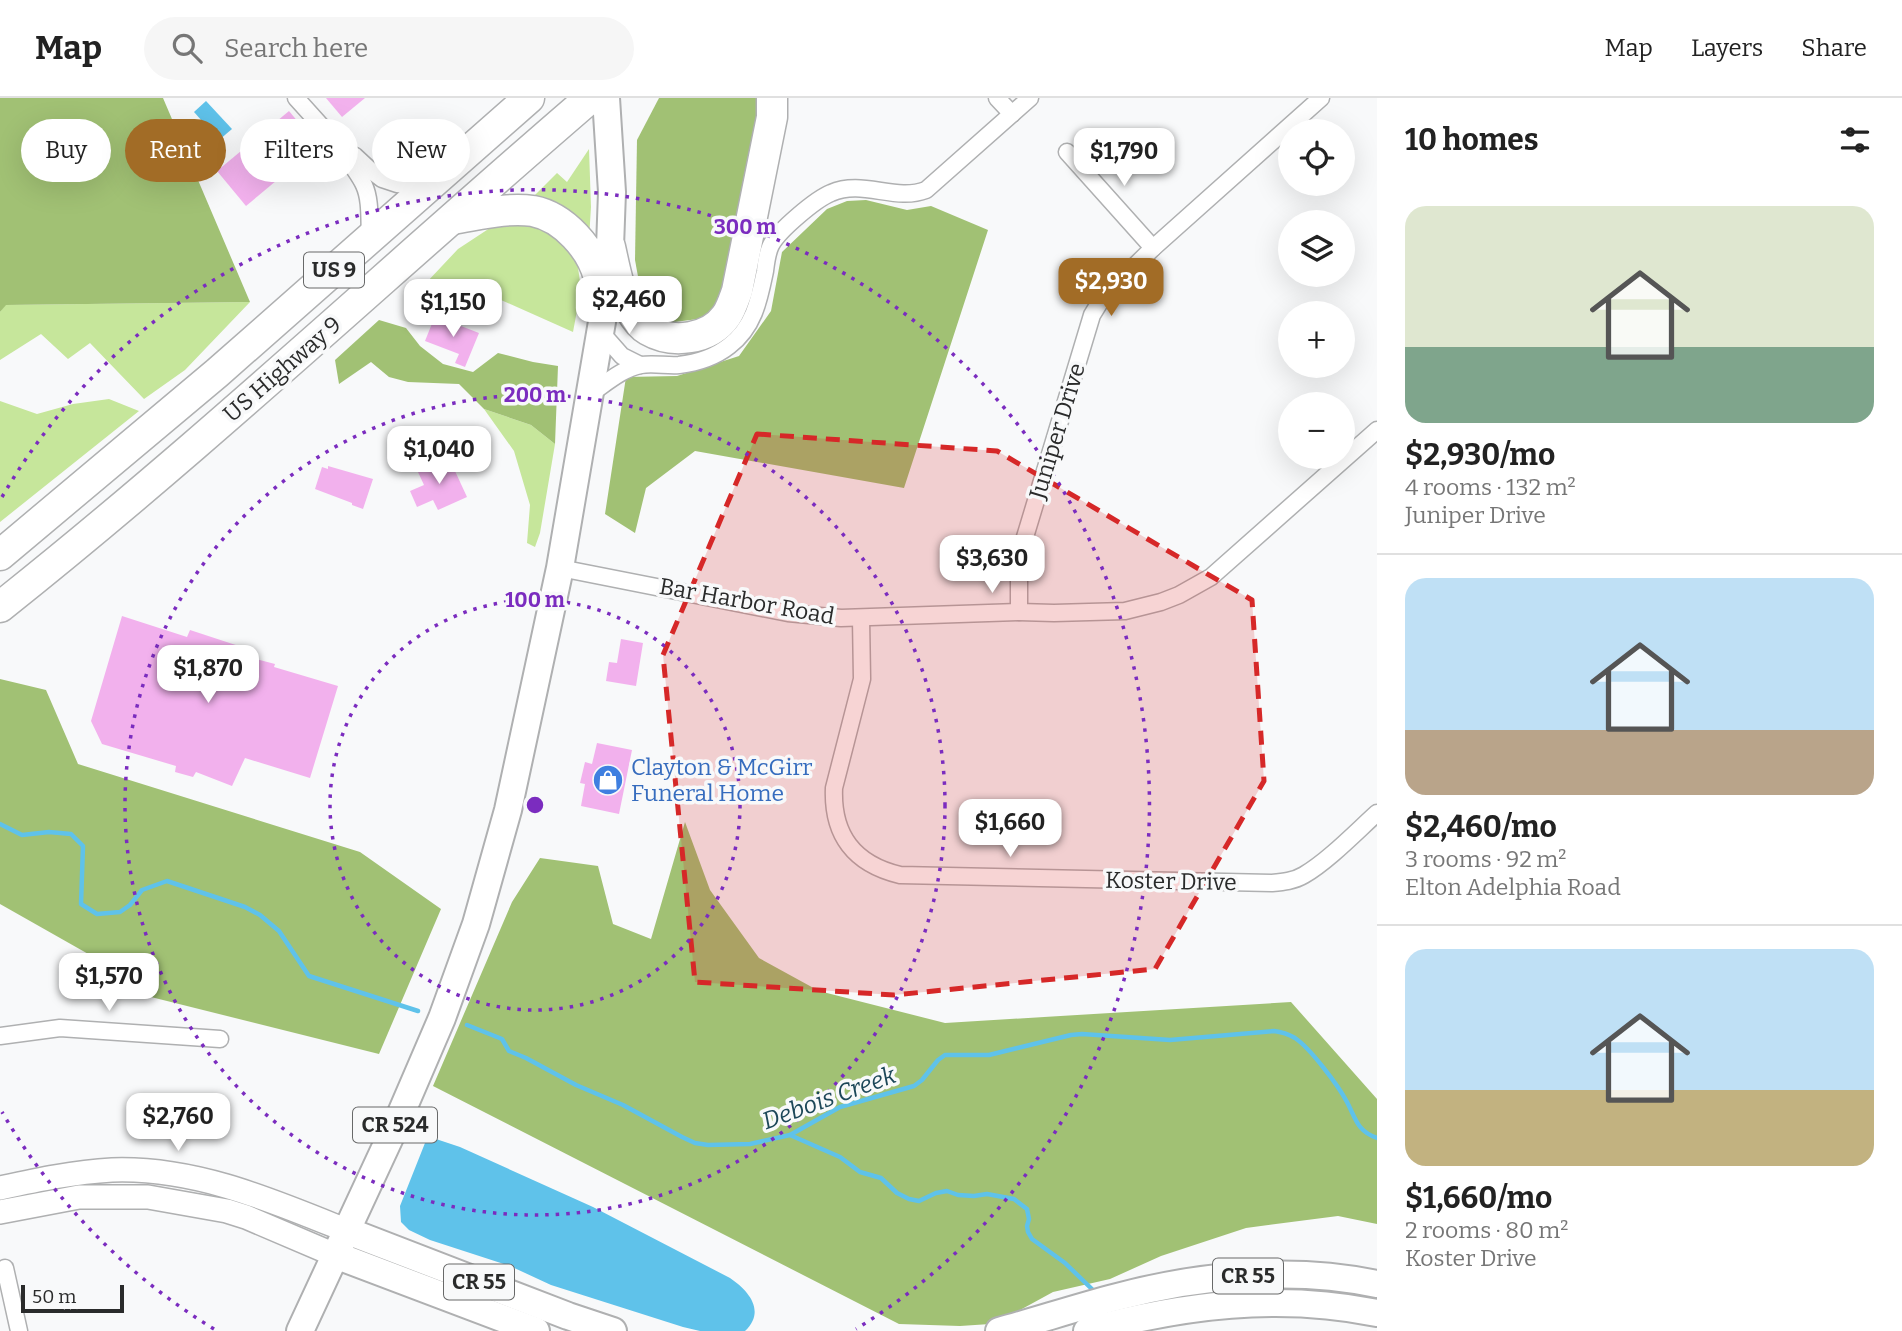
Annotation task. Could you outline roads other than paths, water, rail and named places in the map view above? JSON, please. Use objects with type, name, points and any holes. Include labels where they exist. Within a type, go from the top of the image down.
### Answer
[{"type":"highway","name":"US Highway 9","points":[[0,555],[148,432],[529,98]]},
{"type":"highway","name":"US Highway 9","points":[[0,607],[80,544],[590,98]]},
{"type":"highway","points":[[610,247],[618,284],[630,310],[645,329],[665,337],[689,338],[707,333],[727,316],[737,291],[772,117],[772,98]]},
{"type":"highway","points":[[452,219],[520,210],[534,211],[557,221],[587,250],[598,276],[602,321]]},
{"type":"main road","name":"CR 524","points":[[300,1331],[442,1018],[476,924],[508,810],[560,568],[602,321],[610,247],[612,192],[606,98]]},
{"type":"main road","points":[[0,1188],[76,1173],[149,1171],[216,1183],[250,1193],[345,1230]]},
{"type":"main road","points":[[0,1212],[79,1197],[148,1197],[227,1211],[335,1255]]},
{"type":"main road","name":"CR 55","points":[[345,1230],[613,1331]]},
{"type":"main road","name":"CR 55","points":[[335,1255],[536,1331]]},
{"type":"main road","name":"CR 55","points":[[999,1331],[1120,1296],[1202,1280],[1254,1275],[1309,1275],[1377,1283]]},
{"type":"main road","name":"CR 55","points":[[1096,1328],[1180,1310],[1255,1303],[1309,1303],[1377,1313]]},
{"type":"street","points":[[296,98],[315,119]]},
{"type":"street","points":[[997,98],[1012,114]]},
{"type":"street","points":[[590,394],[640,365],[680,365],[718,353],[738,339],[757,310],[771,245],[816,202],[828,194],[848,188],[907,194],[926,190],[1030,98]]},
{"type":"street","name":"Juniper Drive","points":[[1020,612],[1021,547],[1092,315],[1103,297],[1153,248],[1321,98]]},
{"type":"street","points":[[1067,152],[1153,248]]},
{"type":"street","points":[[358,159],[382,179],[397,184],[428,187]]},
{"type":"street","points":[[358,175],[366,188],[370,238]]},
{"type":"street","points":[[602,321],[622,356],[640,365]]},
{"type":"street","name":"Bar Harbor Road","points":[[560,568],[788,613],[841,618],[1125,611],[1160,603],[1211,577],[1377,430]]},
{"type":"street","name":"Koster Drive","points":[[860,618],[862,679],[834,788],[833,805],[841,833],[849,845],[863,859],[885,872],[900,875],[1287,882],[1303,876],[1317,866],[1371,818]]},
{"type":"street","points":[[1371,818],[1377,836]]},
{"type":"street","points":[[0,1036],[60,1028],[220,1039]]},
{"type":"street","points":[[5,1268],[19,1331]]},
{"type":"water","points":[[206,101],[223,119],[200,119],[194,112]]},
{"type":"water","points":[[226,123],[232,129],[226,134]]},
{"type":"water","points":[[429,1139],[460,1147],[593,1207],[730,1278],[749,1295],[754,1309],[751,1324],[745,1331],[700,1331],[683,1327],[551,1285],[510,1266],[430,1240],[409,1230],[401,1222],[400,1206]]},
{"type":"waterway","name":"Debois Creek","points":[[0,824],[22,835],[49,832],[71,834],[83,846],[81,904],[97,914],[120,912],[130,905],[142,890],[167,881],[245,907],[260,915],[279,931],[309,976],[418,1011]]},
{"type":"waterway","name":"Debois Creek","points":[[467,1025],[502,1039],[509,1051],[576,1085],[623,1105],[695,1143],[708,1145],[750,1144],[790,1135],[840,1107],[914,1086],[945,1055],[989,1055],[1082,1034],[1170,1040],[1274,1031],[1295,1038],[1308,1050],[1337,1086],[1361,1128],[1377,1138]]},
{"type":"waterway","points":[[790,1135],[840,1157],[860,1172],[881,1178],[897,1193],[909,1199],[919,1201],[947,1191],[958,1195],[987,1194],[1014,1199],[1027,1209],[1027,1226],[1032,1239],[1065,1263],[1096,1293]]},
{"type":"place","name":"Clayton & McGirr Funeral Home","points":[[608,780]]}]
